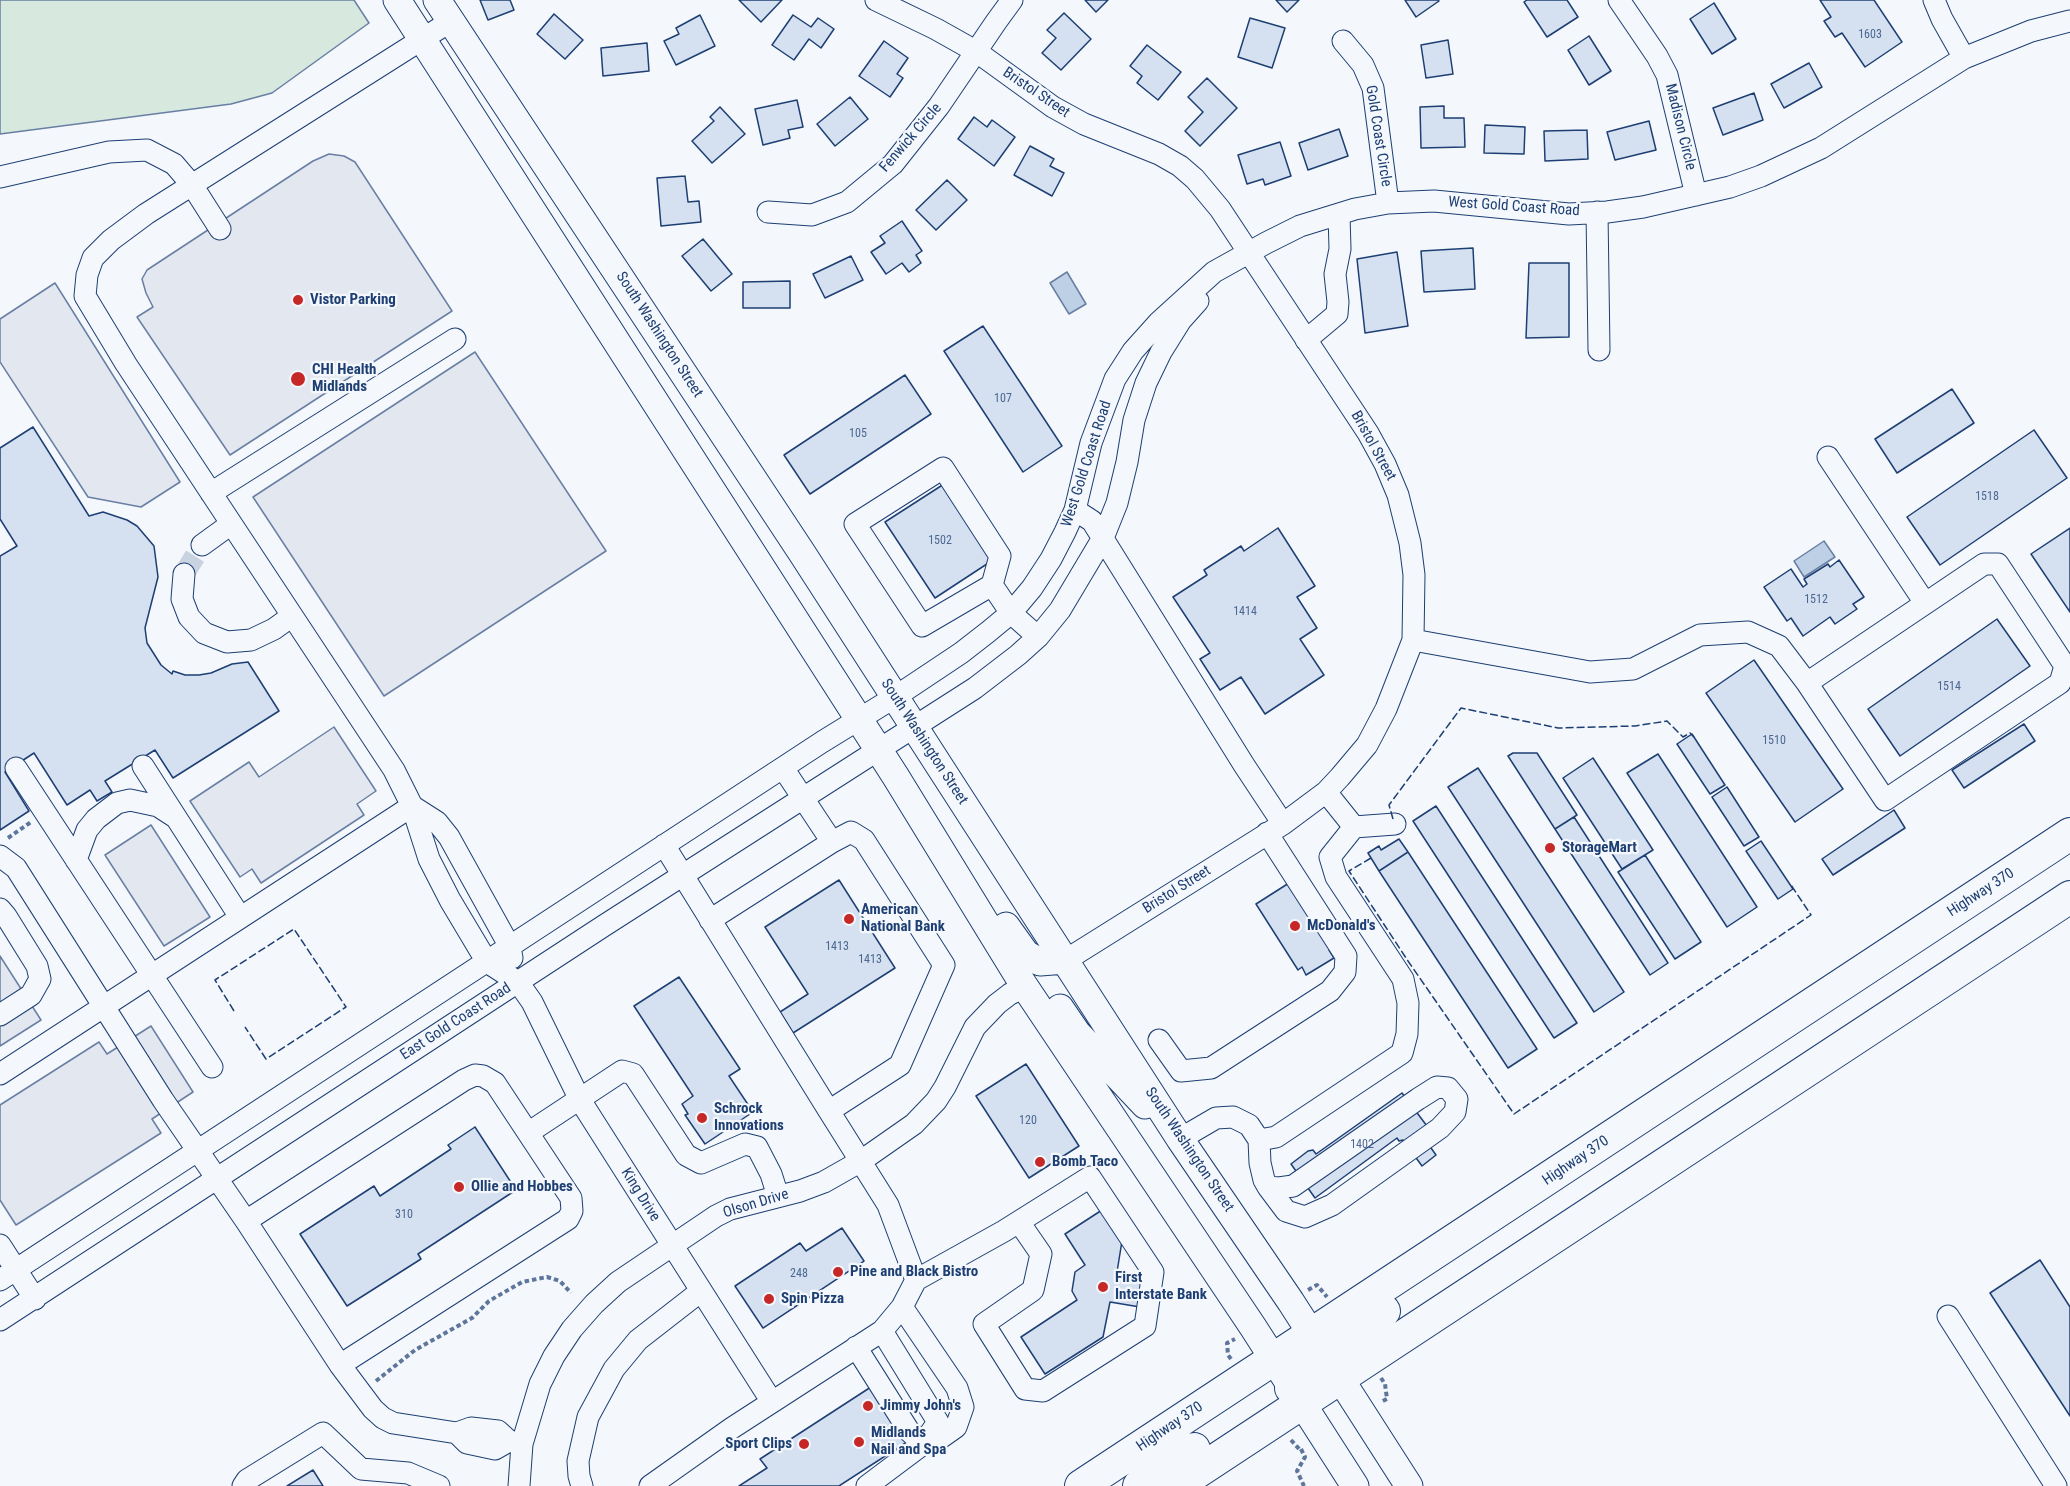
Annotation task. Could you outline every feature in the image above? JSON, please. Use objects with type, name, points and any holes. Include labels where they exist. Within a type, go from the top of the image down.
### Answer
[{"type":"highway","name":"Highway 370","points":[[1081,1486],[1288,1382],[1326,1356],[1645,1115],[2070,834]]},
{"type":"highway","name":"Highway 370","points":[[1176,1486],[1288,1382],[1326,1356],[2070,897]]},
{"type":"highway","points":[[1139,1486],[1272,1397],[1288,1382]]},
{"type":"main road","points":[[397,0],[878,750],[1025,987],[1355,1486]]},
{"type":"main road","name":"South Washington Street","points":[[444,10],[1409,1486]]},
{"type":"main road","points":[[930,832],[951,842],[1026,954],[1040,962],[1065,960]]},
{"type":"main road","points":[[1025,987],[1038,986],[1050,993],[1077,1033],[1180,1139]]},
{"type":"street","name":"Bristol Street","points":[[876,0],[977,52],[1053,107],[1084,124],[1140,145],[1180,166],[1208,193],[1368,433],[1385,464],[1398,495],[1410,543],[1414,575],[1413,640],[1386,709],[1367,745],[1326,792],[1275,829],[1065,960]]},
{"type":"street","name":"Fenwick Circle","points":[[768,212],[812,215],[847,202],[893,164],[939,106],[1012,0]]},
{"type":"street","name":"Madison Circle","points":[[1619,0],[1657,56],[1667,75],[1696,195]]},
{"type":"street","points":[[1934,0],[1964,58]]},
{"type":"street","points":[[444,10],[422,39],[192,185],[111,240],[93,258],[87,275],[85,296],[126,364],[394,770],[412,806],[429,859],[450,900],[487,962]]},
{"type":"street","name":"West Gold Coast Road","points":[[895,697],[961,653],[1011,613],[1032,588],[1051,559],[1075,510],[1091,443],[1115,379],[1133,351],[1166,315],[1214,272],[1300,226],[1388,203],[1434,201],[1569,214],[1597,212],[1643,207],[1696,195],[1761,176],[1821,148],[1964,58],[2031,31],[2070,21]]},
{"type":"street","name":"Gold Coast Circle","points":[[1343,41],[1363,65],[1373,88],[1388,203]]},
{"type":"street","points":[[0,177],[110,152],[147,150],[174,164],[192,185],[220,229]]},
{"type":"street","points":[[1597,212],[1599,350]]},
{"type":"street","points":[[1306,340],[1336,314],[1338,302],[1335,274],[1340,249],[1339,214]]},
{"type":"street","name":"West Gold Coast Road","points":[[914,726],[999,671],[1038,637],[1065,602],[1103,538],[1116,503],[1127,462],[1134,420],[1146,383],[1161,352],[1181,320],[1210,288],[1249,253]]},
{"type":"street","points":[[211,493],[455,339]]},
{"type":"street","points":[[1828,457],[1925,603]]},
{"type":"street","points":[[992,585],[922,626],[855,524],[943,468],[1000,556],[992,585],[1011,613],[1038,637]]},
{"type":"street","points":[[1075,510],[1092,521],[1244,765],[1275,829],[1346,956],[1345,972],[1330,992],[1211,1068],[1181,1071],[1159,1040]]},
{"type":"street","points":[[202,545],[231,524]]},
{"type":"street","points":[[1413,640],[1590,672],[1633,669],[1700,635],[1748,632],[1779,646],[1807,683],[1885,800],[2060,683],[2065,666],[1998,564],[1984,564],[1807,683]]},
{"type":"street","points":[[184,574],[182,600],[189,617],[204,633],[227,642],[251,640],[274,629],[292,616]]},
{"type":"street","points":[[8,1275],[664,845],[895,697]]},
{"type":"street","name":"East Gold Coast Road","points":[[0,1320],[914,726]]},
{"type":"street","points":[[143,766],[240,917]]},
{"type":"street","points":[[16,768],[212,1067]]},
{"type":"street","points":[[783,768],[832,842]]},
{"type":"street","points":[[1326,792],[1354,827]]},
{"type":"street","points":[[76,860],[87,830],[107,809],[117,803],[130,800],[158,806],[176,817]]},
{"type":"street","points":[[0,1074],[412,806]]},
{"type":"street","name":"King Drive","points":[[412,806],[437,822],[449,837],[510,946],[518,982],[537,1011],[580,1100],[772,1402]]},
{"type":"street","points":[[1259,1140],[1276,1137],[1402,1053],[1407,1034],[1408,1003],[1403,980],[1336,877],[1330,857],[1354,827],[1395,824]]},
{"type":"street","points":[[710,920],[850,832],[864,840],[944,965],[900,1065],[829,1111]]},
{"type":"street","points":[[664,845],[888,1205],[916,1280]]},
{"type":"street","points":[[3,848],[216,1179],[340,1365],[373,1409],[393,1423],[457,1433],[471,1428],[498,1431],[516,1443]]},
{"type":"street","points":[[0,909],[37,966],[40,979],[31,995],[0,1015]]},
{"type":"street","name":"King Drive","points":[[487,962],[518,982]]},
{"type":"street","name":"Olson Drive","points":[[519,1486],[516,1443],[540,1384],[554,1356],[572,1329],[594,1304],[618,1282],[730,1209],[810,1188],[861,1161],[914,1124],[945,1087],[975,1027],[997,1004],[1010,994],[1025,987]]},
{"type":"street","points":[[528,1133],[622,1071],[633,1074],[686,1155],[701,1163],[745,1143],[758,1147],[771,1174],[778,1196]]},
{"type":"street","points":[[246,1221],[475,1075],[483,1076],[495,1083],[572,1198],[573,1211],[568,1219],[340,1365]]},
{"type":"street","points":[[1180,1139],[1216,1118],[1233,1117],[1249,1125],[1259,1140],[1260,1162],[1268,1187],[1286,1211],[1305,1217],[1332,1205],[1440,1128],[1455,1112],[1457,1099],[1448,1088],[1437,1088],[1293,1186],[1268,1187]]},
{"type":"street","points":[[650,1486],[772,1402],[882,1331],[902,1307],[916,1280],[1019,1222],[1090,1178],[1153,1272],[1145,1326],[1043,1391],[1025,1389],[984,1324],[1033,1290],[1041,1254],[1019,1222]]},
{"type":"street","points":[[0,1245],[8,1275],[35,1299]]},
{"type":"street","points":[[582,1486],[578,1461],[588,1417],[614,1369],[638,1340],[701,1291]]},
{"type":"street","points":[[902,1307],[957,1389],[963,1407],[956,1427],[939,1439],[923,1444]]},
{"type":"street","points":[[1948,1316],[2056,1486]]},
{"type":"street","points":[[867,1486],[923,1444],[938,1422],[882,1331]]},
{"type":"street","points":[[856,1347],[909,1431],[923,1444]]},
{"type":"street","points":[[243,1486],[246,1480],[324,1433],[363,1478],[408,1473],[439,1486]]},
{"type":"path","points":[[3,848],[46,813]]},
{"type":"path","points":[[375,1382],[415,1350],[454,1326],[472,1318],[489,1302],[522,1282],[547,1277],[560,1281],[571,1293]]},
{"type":"shaded area","points":[[0,0],[354,0],[369,23],[272,93],[231,104],[0,134]]},
{"type":"shaded area","name":"Vistor Parking","points":[[329,154],[344,156],[355,162],[452,311],[230,455],[137,317],[153,307],[142,279],[147,270],[313,161]]},
{"type":"shaded area","points":[[55,283],[180,482],[141,507],[88,497],[0,362],[0,319]]},
{"type":"shaded area","points":[[475,352],[606,551],[384,696],[253,497]]},
{"type":"shaded area","points":[[334,727],[376,791],[357,804],[364,815],[261,883],[252,869],[240,877],[190,801],[249,762],[259,777]]},
{"type":"shaded area","points":[[151,825],[210,917],[164,946],[105,855]]},
{"type":"shaded area","points":[[0,956],[41,1020],[0,1046]]},
{"type":"shaded area","points":[[151,1026],[193,1092],[152,1119],[161,1133],[16,1225],[0,1200],[0,1105],[99,1042],[107,1054]]},
{"type":"water","points":[[1067,272],[1086,304],[1069,314],[1050,283]]},
{"type":"water","points":[[1824,541],[1835,557],[1804,577],[1794,561]]},
{"type":"building","points":[[480,0],[510,0],[514,10],[488,20]]},
{"type":"building","points":[[739,0],[782,0],[761,22]]},
{"type":"building","points":[[1085,0],[1108,0],[1096,12]]},
{"type":"building","points":[[1276,0],[1299,0],[1287,12]]},
{"type":"building","points":[[1405,0],[1438,0],[1439,1],[1416,17]]},
{"type":"building","points":[[1527,0],[1567,0],[1578,17],[1547,37],[1524,2]]},
{"type":"building","points":[[1820,0],[1874,0],[1902,42],[1865,67],[1842,33],[1835,37],[1824,21],[1831,17]]},
{"type":"building","points":[[1714,3],[1736,39],[1712,54],[1690,19]]},
{"type":"building","points":[[1064,13],[1091,39],[1061,70],[1042,53],[1056,38],[1047,30]]},
{"type":"building","points":[[554,14],[583,40],[565,59],[537,34]]},
{"type":"building","points":[[700,15],[715,46],[676,65],[664,41],[679,34],[676,28]]},
{"type":"building","points":[[793,15],[811,27],[818,18],[834,29],[821,48],[809,39],[794,60],[772,45]]},
{"type":"building","points":[[1250,18],[1285,28],[1272,68],[1238,57]]},
{"type":"building","points":[[1589,36],[1611,71],[1589,85],[1568,50]]},
{"type":"building","points":[[1448,40],[1453,74],[1426,78],[1421,45]]},
{"type":"building","points":[[884,41],[908,58],[897,74],[903,78],[890,97],[859,76]]},
{"type":"building","points":[[647,43],[649,71],[603,76],[601,48]]},
{"type":"building","points":[[1147,45],[1181,72],[1158,100],[1137,83],[1142,76],[1130,66]]},
{"type":"building","points":[[1809,63],[1822,87],[1784,108],[1771,84]]},
{"type":"building","points":[[1207,78],[1237,108],[1200,146],[1185,131],[1203,112],[1188,97]]},
{"type":"building","points":[[1754,93],[1763,120],[1723,135],[1713,108]]},
{"type":"building","points":[[850,97],[868,119],[835,146],[817,124]]},
{"type":"building","points":[[797,100],[803,127],[788,130],[790,138],[763,145],[755,109]]},
{"type":"building","points":[[1444,106],[1444,118],[1464,118],[1465,147],[1421,148],[1420,107]]},
{"type":"building","points":[[720,107],[745,134],[712,163],[692,141],[714,121],[710,117]]},
{"type":"building","points":[[974,117],[987,127],[992,120],[1015,137],[994,166],[958,139]]},
{"type":"building","points":[[1649,121],[1656,150],[1615,160],[1607,132]]},
{"type":"building","points":[[1485,125],[1525,127],[1524,154],[1484,153]]},
{"type":"building","points":[[1339,129],[1348,156],[1308,170],[1299,143]]},
{"type":"building","points":[[1587,130],[1588,159],[1545,161],[1544,131]]},
{"type":"building","points":[[1280,142],[1291,176],[1265,185],[1263,179],[1247,184],[1238,155]]},
{"type":"building","points":[[1030,146],[1054,159],[1050,166],[1064,173],[1052,196],[1014,175]]},
{"type":"building","points":[[685,176],[688,202],[699,201],[701,222],[661,226],[657,178]]},
{"type":"building","points":[[947,180],[967,200],[936,230],[916,210]]},
{"type":"building","points":[[902,221],[922,251],[916,255],[921,263],[909,272],[902,263],[886,274],[871,252],[885,243],[880,236]]},
{"type":"building","points":[[703,239],[732,274],[711,291],[682,256]]},
{"type":"building","points":[[1473,248],[1475,289],[1424,292],[1421,251]]},
{"type":"building","points":[[1397,252],[1408,326],[1365,333],[1357,259]]},
{"type":"building","points":[[851,256],[863,280],[825,298],[813,274]]},
{"type":"building","points":[[1529,263],[1569,263],[1569,337],[1526,338]]},
{"type":"building","points":[[790,281],[790,308],[743,308],[743,282]]},
{"type":"building","points":[[983,326],[1062,446],[1023,472],[944,351]]},
{"type":"building","points":[[905,375],[931,414],[810,494],[784,455]]},
{"type":"building","points":[[1952,389],[1974,423],[1897,473],[1875,439]]},
{"type":"building","points":[[33,427],[89,516],[103,512],[127,520],[137,526],[154,546],[158,577],[145,628],[147,643],[161,665],[172,674],[173,671],[185,675],[199,675],[211,673],[232,664],[248,662],[279,711],[173,778],[155,750],[105,781],[112,792],[97,801],[90,790],[67,805],[34,753],[5,772],[29,811],[0,830],[0,556],[17,546],[0,519],[0,448]]},
{"type":"building","points":[[2034,430],[2067,478],[1940,565],[1907,517]]},
{"type":"building","points":[[944,484],[993,560],[935,598],[885,522]]},
{"type":"building","points":[[1278,528],[1315,586],[1297,597],[1317,628],[1300,639],[1324,675],[1265,714],[1241,677],[1220,690],[1200,659],[1210,653],[1173,597],[1207,575],[1204,570],[1241,546],[1244,551]]},
{"type":"building","points":[[2070,528],[2070,612],[2031,554]]},
{"type":"building","points":[[1839,560],[1864,597],[1853,604],[1857,609],[1835,624],[1830,617],[1803,636],[1791,618],[1787,621],[1764,587],[1791,569],[1803,587],[1807,584],[1804,579],[1828,564],[1830,567]]},
{"type":"building","points":[[1997,619],[2030,666],[1900,756],[1868,709]]},
{"type":"building","points":[[1754,660],[1843,789],[1795,822],[1706,693]]},
{"type":"building","points":[[2024,724],[2035,741],[1964,788],[1952,770]]},
{"type":"building","points":[[1692,734],[1725,785],[1710,794],[1677,744]]},
{"type":"building","points":[[1513,753],[1537,753],[1577,815],[1555,829],[1508,756]]},
{"type":"building","points":[[1658,754],[1757,907],[1727,927],[1627,773]]},
{"type":"building","points":[[1593,758],[1653,850],[1622,869],[1563,778]]},
{"type":"building","points":[[1478,768],[1624,992],[1594,1012],[1448,787]]},
{"type":"building","points":[[1727,787],[1759,837],[1744,846],[1712,797]]},
{"type":"building","points":[[1436,806],[1577,1023],[1554,1038],[1413,821]]},
{"type":"building","points":[[1894,810],[1905,828],[1833,875],[1822,859]]},
{"type":"building","points":[[1574,817],[1668,963],[1650,975],[1555,829]]},
{"type":"building","points":[[1399,839],[1408,852],[1379,871],[1368,853],[1379,846],[1381,850]]},
{"type":"building","points":[[1761,841],[1793,889],[1778,899],[1746,851]]},
{"type":"building","points":[[1408,852],[1537,1049],[1508,1068],[1379,871]]},
{"type":"building","points":[[1645,855],[1701,942],[1675,959],[1618,872]]},
{"type":"building","points":[[839,880],[895,968],[793,1033],[780,1012],[808,994],[765,927]]},
{"type":"building","name":"McDonald's","points":[[1289,883],[1333,947],[1329,950],[1334,958],[1306,975],[1302,967],[1298,970],[1256,904]]},
{"type":"building","points":[[679,977],[740,1069],[729,1076],[753,1112],[705,1144],[685,1115],[688,1114],[682,1104],[693,1096],[634,1006]]},
{"type":"building","points":[[1026,1064],[1079,1146],[1029,1178],[976,1096]]},
{"type":"building","points":[[1402,1093],[1427,1126],[1419,1131],[1436,1155],[1422,1166],[1403,1140],[1399,1141],[1397,1138],[1315,1198],[1291,1164],[1308,1151],[1313,1150],[1316,1154]]},
{"type":"building","points":[[475,1127],[516,1190],[418,1254],[421,1259],[347,1306],[300,1234],[374,1186],[380,1196],[451,1149],[448,1145]]},
{"type":"building","points":[[1102,1210],[1122,1241],[1117,1272],[1122,1280],[1144,1283],[1140,1307],[1110,1302],[1103,1337],[1045,1374],[1021,1337],[1077,1300],[1072,1291],[1075,1272],[1085,1265],[1065,1234]]},
{"type":"building","points":[[842,1228],[864,1261],[763,1328],[735,1286],[800,1243],[806,1251]]},
{"type":"building","points":[[2040,1260],[2070,1307],[2070,1416],[1990,1293]]},
{"type":"building","points":[[874,1385],[910,1440],[839,1486],[739,1486],[767,1468],[760,1459]]},
{"type":"building","points":[[313,1470],[323,1486],[287,1486]]},
{"type":"tunnel","points":[[184,574],[202,545]]},
{"type":"fence","points":[[1393,819],[1389,805],[1461,708],[1558,728],[1635,726],[1667,721],[1683,737],[1690,733],[1694,737]]},
{"type":"fence","points":[[1371,858],[1349,871],[1514,1114],[1811,915],[1791,885]]},
{"type":"fence","points":[[234,1011],[215,980],[294,929],[346,1007],[266,1059],[245,1027]]},
{"type":"place","name":"Vistor Parking","points":[[298,300]]},
{"type":"place","name":"CHI Health Midlands","points":[[298,379]]},
{"type":"place","name":"StorageMart","points":[[1550,848]]},
{"type":"place","name":"American National Bank","points":[[849,919]]},
{"type":"place","name":"McDonald's","points":[[1295,926]]},
{"type":"place","name":"Schrock Innovations","points":[[702,1118]]},
{"type":"place","name":"Bomb Taco","points":[[1040,1162]]},
{"type":"place","name":"Ollie and Hobbes","points":[[459,1187]]},
{"type":"place","name":"Pine and Black Bistro","points":[[838,1272]]},
{"type":"place","name":"First Interstate Bank","points":[[1103,1287]]},
{"type":"place","name":"Spin Pizza","points":[[769,1299]]},
{"type":"place","name":"Jimmy John's","points":[[868,1406]]},
{"type":"place","name":"Midlands Nail and Spa","points":[[859,1442]]},
{"type":"place","name":"Sport Clips","points":[[804,1444]]}]
